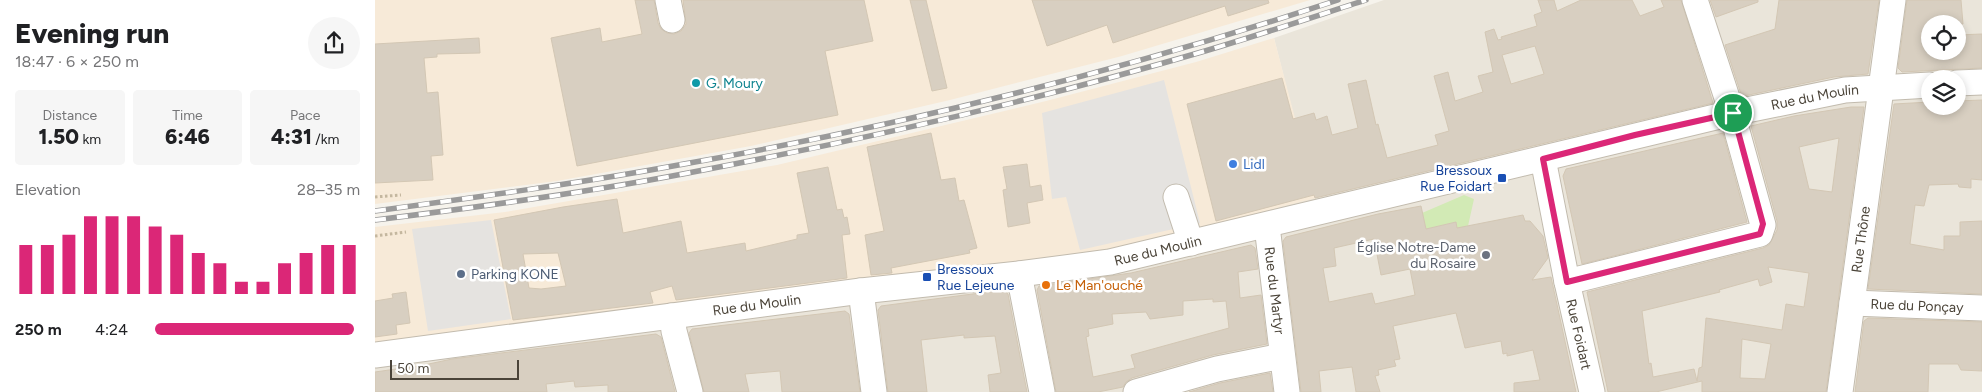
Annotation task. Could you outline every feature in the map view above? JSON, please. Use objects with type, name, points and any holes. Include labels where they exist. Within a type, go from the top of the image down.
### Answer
[{"type":"street","points":[[1567,282],[1760,234],[1763,224],[1733,113],[1695,0]]},
{"type":"street","name":"Rue Thône","points":[[1840,392],[1883,88],[1893,0]]},
{"type":"street","points":[[1966,83],[1982,82]]},
{"type":"street","name":"Rue du Moulin","points":[[375,355],[861,291],[1110,262],[1267,226],[1635,135],[1733,113],[1845,90],[1921,86]]},
{"type":"street","name":"Rue Foidart","points":[[1543,159],[1567,282],[1592,392]]},
{"type":"street","points":[[1176,196],[1191,243]]},
{"type":"street","name":"Rue du Martyr","points":[[1267,226],[1287,392]]},
{"type":"street","points":[[1019,274],[1042,392]]},
{"type":"street","points":[[861,291],[874,392]]},
{"type":"street","name":"Rue du Ponçay","points":[[1852,303],[1982,308]]},
{"type":"street","points":[[672,316],[690,392]]},
{"type":"street","points":[[1136,392],[1217,369],[1282,356]]},
{"type":"path","points":[[375,197],[401,195]]},
{"type":"path","points":[[375,236],[405,232]]},
{"type":"shaded area","points":[[375,0],[1310,0],[1122,56],[950,100],[751,146],[557,181],[375,204]]},
{"type":"shaded area","points":[[1384,0],[1982,0],[1982,392],[375,392],[375,365],[1028,261],[1314,195],[1274,38]]},
{"type":"shaded area","points":[[1274,38],[1316,198],[1122,248],[375,354],[375,227],[505,212],[777,165],[1046,101],[1196,62]]},
{"type":"shaded area","points":[[1164,80],[1200,223],[1080,250],[1066,197],[1052,199],[1042,113]]},
{"type":"shaded area","name":"Parking KONE","points":[[491,220],[511,319],[428,331],[412,229]]},
{"type":"green space","points":[[1464,195],[1474,199],[1468,226],[1457,229],[1456,222],[1426,229],[1422,213]]},
{"type":"building","name":"G. Moury","points":[[635,0],[654,0],[658,23],[661,29],[667,33],[674,34],[681,31],[686,24],[683,0],[864,0],[873,41],[825,51],[838,115],[577,166],[551,38],[600,28],[602,42],[642,34]]},
{"type":"building","points":[[910,0],[926,0],[947,88],[932,91]]},
{"type":"building","points":[[1032,0],[1268,0],[1269,3],[1228,16],[1225,6],[1113,43],[1107,25],[1047,46]]},
{"type":"building","points":[[1538,0],[1554,0],[1557,11],[1581,0],[1632,0],[1640,16],[1664,7],[1661,0],[1681,0],[1713,103],[1315,198],[1314,195],[1216,221],[1187,104],[1282,78],[1293,119],[1314,113],[1316,120],[1327,116],[1332,135],[1358,128],[1348,84],[1366,80],[1376,125],[1378,124],[1387,158],[1438,145],[1435,135],[1449,131],[1434,76],[1448,72],[1455,101],[1483,92],[1478,76],[1493,72],[1485,32],[1494,29],[1498,40],[1502,39],[1501,37],[1537,26],[1534,15],[1542,12]],"holes":[[[1535,46],[1544,74],[1511,84],[1502,55]]]},
{"type":"building","points":[[1710,0],[1758,0],[1758,2],[1716,17]]},
{"type":"building","points":[[1779,0],[1879,0],[1868,74],[1834,77],[1744,96],[1741,94],[1725,45],[1775,29]]},
{"type":"building","points":[[1907,0],[1961,0],[1962,15],[1921,15],[1921,60],[1966,60],[1966,35],[1982,34],[1982,68],[1902,72],[1898,68]]},
{"type":"building","points":[[479,38],[480,53],[437,54],[437,57],[424,58],[427,93],[438,92],[443,155],[431,156],[433,180],[375,183],[375,44]]},
{"type":"building","points":[[1982,100],[1982,180],[1971,179],[1971,188],[1959,187],[1958,184],[1929,185],[1924,206],[1915,205],[1910,244],[1944,250],[1944,236],[1960,236],[1960,222],[1982,221],[1982,294],[1868,289],[1894,104],[1921,102],[1921,115],[1966,115],[1966,101]]},
{"type":"building","points":[[1851,107],[1864,107],[1826,392],[1702,392],[1702,381],[1656,392],[1608,392],[1587,292],[1769,245],[1777,230],[1777,221],[1751,126],[1794,116]],"holes":[[[1839,138],[1832,192],[1809,189],[1799,147]],[[1768,267],[1809,273],[1804,307],[1786,304],[1782,330],[1706,318],[1702,367],[1699,368],[1697,381],[1694,369],[1653,377],[1651,363],[1649,364],[1642,311],[1720,292],[1719,290],[1758,279],[1760,286],[1772,282]],[[1742,339],[1771,344],[1765,379],[1740,378]]]},
{"type":"building","points":[[931,133],[941,180],[955,178],[959,201],[964,200],[977,248],[969,250],[970,253],[891,268],[892,273],[871,275],[865,235],[884,231],[867,147]]},
{"type":"building","points":[[1723,133],[1747,222],[1582,264],[1563,176],[1566,169]]},
{"type":"building","points":[[1027,164],[1030,187],[1041,185],[1043,200],[1027,203],[1030,223],[1008,227],[1003,190],[1007,189],[1003,167]]},
{"type":"building","points":[[828,167],[837,210],[842,209],[844,218],[847,217],[850,234],[842,235],[847,278],[676,300],[672,286],[650,292],[653,303],[513,320],[494,220],[617,199],[623,233],[681,221],[687,253],[745,243],[746,251],[797,239],[797,235],[809,233],[797,173]],"holes":[[[558,253],[566,286],[541,289],[529,288],[523,254]]]},
{"type":"building","points":[[1421,206],[1426,229],[1456,222],[1457,228],[1523,215],[1525,221],[1530,221],[1543,236],[1548,258],[1532,280],[1551,277],[1576,392],[1514,392],[1514,383],[1540,380],[1533,350],[1507,356],[1507,353],[1503,354],[1501,341],[1465,348],[1456,313],[1393,326],[1400,359],[1394,360],[1396,366],[1378,370],[1379,375],[1375,376],[1380,392],[1356,392],[1352,367],[1319,371],[1321,392],[1301,392],[1283,241],[1286,237],[1378,214]],"holes":[[[1374,239],[1381,275],[1410,269],[1415,295],[1375,304],[1372,293],[1329,302],[1323,268],[1336,266],[1334,248]]]},
{"type":"building","points":[[1251,245],[1255,248],[1258,269],[1238,272],[1240,298],[1261,295],[1267,344],[1213,355],[1132,378],[1123,387],[1098,392],[1056,392],[1037,290],[1039,286],[1131,273]],"holes":[[[1213,299],[1213,302],[1226,301],[1229,328],[1131,355],[1135,368],[1093,377],[1086,337],[1089,336],[1088,329],[1113,324],[1112,314],[1146,312],[1150,319],[1183,315],[1183,301]]]},
{"type":"building","points":[[1003,290],[1008,294],[1027,392],[990,392],[988,375],[1001,373],[995,336],[964,338],[964,335],[921,340],[927,392],[888,392],[878,310],[881,306]]},
{"type":"building","points":[[406,292],[410,323],[396,325],[397,334],[375,337],[375,301],[393,298],[392,294]]},
{"type":"building","points":[[845,311],[849,314],[860,392],[782,392],[780,371],[745,374],[749,392],[704,392],[689,333],[692,329]]},
{"type":"building","points":[[1868,318],[1982,322],[1982,371],[1961,370],[1958,364],[1929,364],[1928,392],[1855,392],[1864,321]]},
{"type":"building","points":[[656,334],[661,337],[675,392],[608,392],[608,385],[575,387],[574,381],[546,384],[547,392],[375,392],[375,372],[410,368],[452,359]]},
{"type":"building","points":[[1270,373],[1273,392],[1189,392],[1220,383]]},
{"type":"railway","points":[[375,211],[607,177],[767,149],[849,132],[1014,94],[1096,72],[1258,26],[1338,0]]},
{"type":"railway","points":[[375,220],[493,205],[610,187],[883,133],[1077,87],[1225,45],[1366,0]]},
{"type":"place","name":"G. Moury","points":[[696,83]]},
{"type":"place","name":"Lidl","points":[[1233,164]]},
{"type":"place","name":"Bressoux Rue Foidart","points":[[1502,178]]},
{"type":"place","name":"Église Notre-Dame du Rosaire","points":[[1486,255]]},
{"type":"place","name":"Parking KONE","points":[[461,274]]},
{"type":"place","name":"Bressoux Rue Lejeune","points":[[927,277]]},
{"type":"place","name":"Le Man'ouché","points":[[1046,285]]},
{"type":"route","points":[[1733,113],[1763,224],[1760,234],[1567,282],[1543,159],[1635,135],[1733,113]]}]
